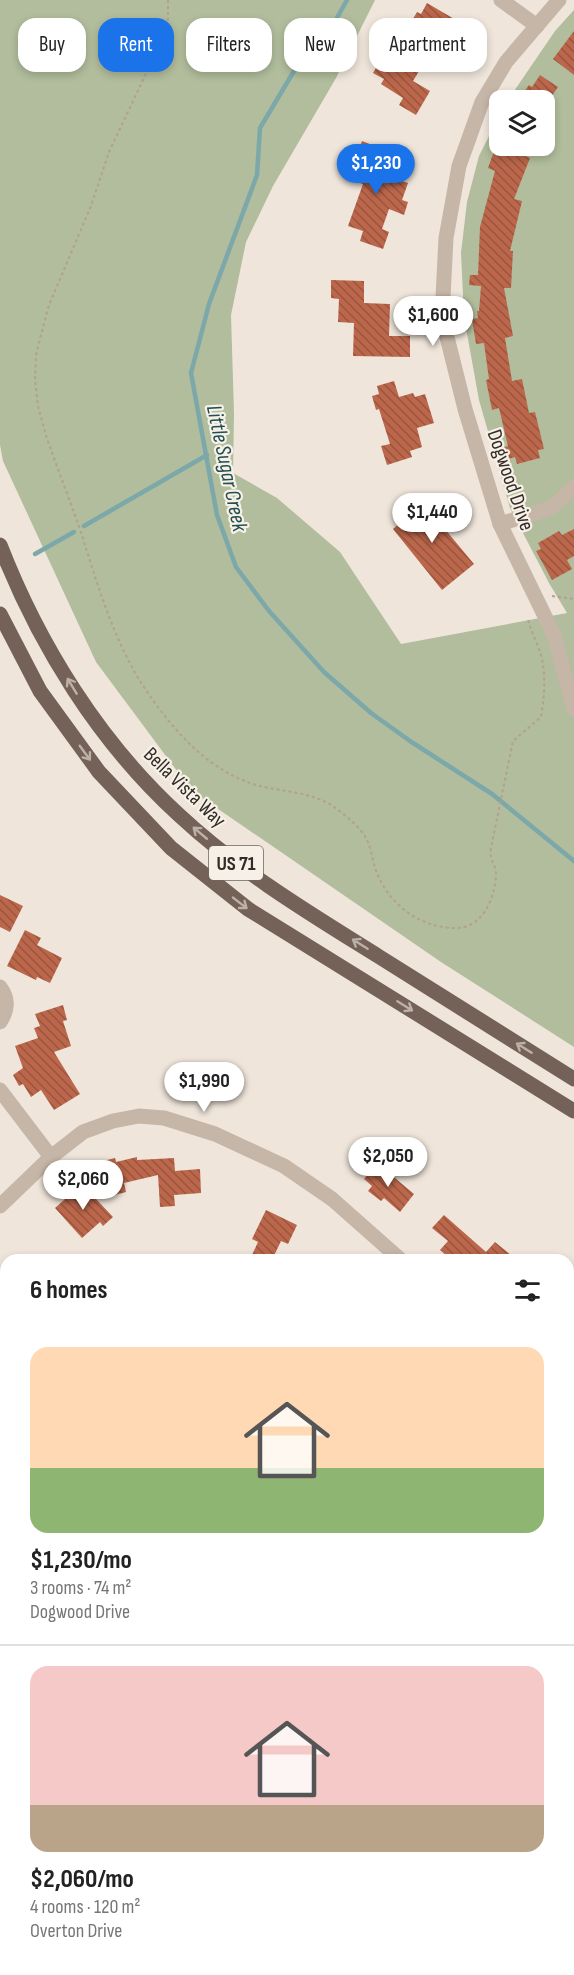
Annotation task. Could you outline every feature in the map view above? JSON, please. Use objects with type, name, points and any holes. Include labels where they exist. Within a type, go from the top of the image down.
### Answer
[{"type":"main road","name":"Bella Vista Way","points":[[0,545],[37,627],[77,695],[124,757],[178,814],[240,866],[301,907],[574,1079]]},
{"type":"main road","name":"US 71","points":[[0,614],[40,691],[99,772],[171,848],[248,909],[574,1112]]},
{"type":"street","points":[[501,0],[537,26]]},
{"type":"street","name":"Dogwood Drive","points":[[559,0],[506,62],[482,102],[459,166],[446,237],[442,317],[465,409],[500,524],[554,635],[574,709]]},
{"type":"street","points":[[500,524],[551,508],[574,487]]},
{"type":"street","points":[[0,987],[6,997],[7,1005],[6,1013],[0,1022]]},
{"type":"street","points":[[0,1090],[51,1157]]},
{"type":"street","points":[[0,1206],[51,1157],[83,1132],[113,1121],[139,1116],[164,1118],[215,1134],[284,1166],[332,1199],[394,1254]]},
{"type":"path","points":[[168,0],[168,19],[160,44],[109,152],[91,206],[49,304],[36,355],[35,379],[38,406],[47,439],[98,586],[120,642],[148,694],[173,728],[209,761],[236,778],[316,797],[333,806],[366,838],[376,873],[388,892],[403,909],[423,922],[440,927],[459,928],[477,921],[488,908],[494,890],[496,870],[490,856],[513,741],[542,717],[545,696],[542,659],[532,635],[528,615],[531,603],[536,595],[574,599]]},
{"type":"green space","points":[[0,0],[375,0],[357,36],[357,18],[284,18],[284,72],[339,72],[273,186],[246,242],[231,315],[233,473],[277,498],[340,552],[401,644],[567,613],[510,508],[479,400],[464,317],[461,253],[467,202],[479,156],[489,136],[489,156],[555,156],[555,90],[515,90],[555,31],[574,10],[574,1047],[441,962],[192,791],[96,662],[3,461],[0,445]]},
{"type":"building","points":[[427,3],[453,18],[414,18],[417,12],[421,14]]},
{"type":"building","points":[[574,31],[574,75],[553,59]]},
{"type":"building","points":[[418,72],[413,81],[430,91],[416,115],[399,105],[403,98],[381,84],[384,79],[373,73]]},
{"type":"building","points":[[540,75],[558,87],[555,91],[525,90],[529,85],[532,87]]},
{"type":"building","points":[[362,141],[392,153],[384,175],[408,183],[402,200],[408,202],[404,215],[389,209],[382,229],[389,232],[383,249],[360,241],[363,231],[348,226],[363,184],[354,181],[362,160],[356,158]]},
{"type":"building","points":[[492,156],[530,158],[514,199],[522,201],[510,251],[513,251],[511,288],[504,288],[513,336],[505,338],[512,381],[522,379],[529,413],[535,412],[544,449],[538,450],[540,458],[517,464],[515,457],[505,460],[502,448],[508,446],[499,408],[492,410],[486,380],[489,379],[484,343],[476,344],[472,319],[478,318],[481,286],[469,285],[470,275],[478,275],[480,227],[495,171],[488,168]]},
{"type":"building","points":[[331,280],[364,281],[364,303],[390,304],[389,336],[410,336],[410,357],[353,356],[354,323],[338,322],[339,299],[331,298]]},
{"type":"building","points":[[394,381],[399,397],[413,393],[415,397],[425,394],[434,423],[417,428],[422,447],[410,451],[412,457],[387,465],[381,446],[390,444],[379,409],[376,410],[372,396],[379,394],[377,386]]},
{"type":"building","points":[[419,498],[474,564],[442,590],[393,529],[400,523],[395,517]]},
{"type":"building","points":[[574,529],[574,556],[567,560],[572,569],[552,580],[536,551],[541,549],[538,543],[559,531],[562,535]]},
{"type":"building","points":[[0,895],[23,906],[10,932],[0,927]]},
{"type":"building","points":[[25,930],[41,938],[37,945],[62,958],[50,983],[37,977],[36,980],[7,966]]},
{"type":"building","points":[[63,1005],[67,1020],[63,1021],[71,1046],[54,1052],[80,1094],[54,1110],[41,1090],[31,1097],[23,1084],[19,1086],[13,1075],[23,1068],[15,1046],[38,1038],[34,1028],[40,1026],[35,1014]]},
{"type":"building","points":[[137,1157],[137,1160],[174,1158],[175,1171],[200,1169],[201,1193],[174,1195],[175,1206],[160,1207],[158,1175],[124,1183],[126,1192],[107,1197],[99,1162],[115,1158],[116,1162]]},
{"type":"building","points":[[377,1163],[414,1194],[400,1212],[384,1198],[381,1201],[368,1191],[372,1186],[364,1179]]},
{"type":"building","points":[[82,1184],[113,1217],[103,1226],[100,1222],[82,1238],[55,1208]]},
{"type":"building","points":[[266,1210],[297,1225],[288,1244],[281,1241],[275,1254],[252,1254],[258,1242],[252,1239]]},
{"type":"building","points":[[444,1215],[486,1252],[495,1242],[510,1254],[445,1254],[440,1250],[448,1241],[432,1228]]},
{"type":"waterway","name":"Little Sugar Creek","points":[[347,0],[324,41],[297,66],[260,128],[257,175],[209,304],[191,373],[217,515],[236,567],[269,611],[324,672],[371,713],[492,794],[574,861]]},
{"type":"waterway","points":[[84,526],[207,455]]},
{"type":"waterway","points":[[35,554],[74,532]]}]
